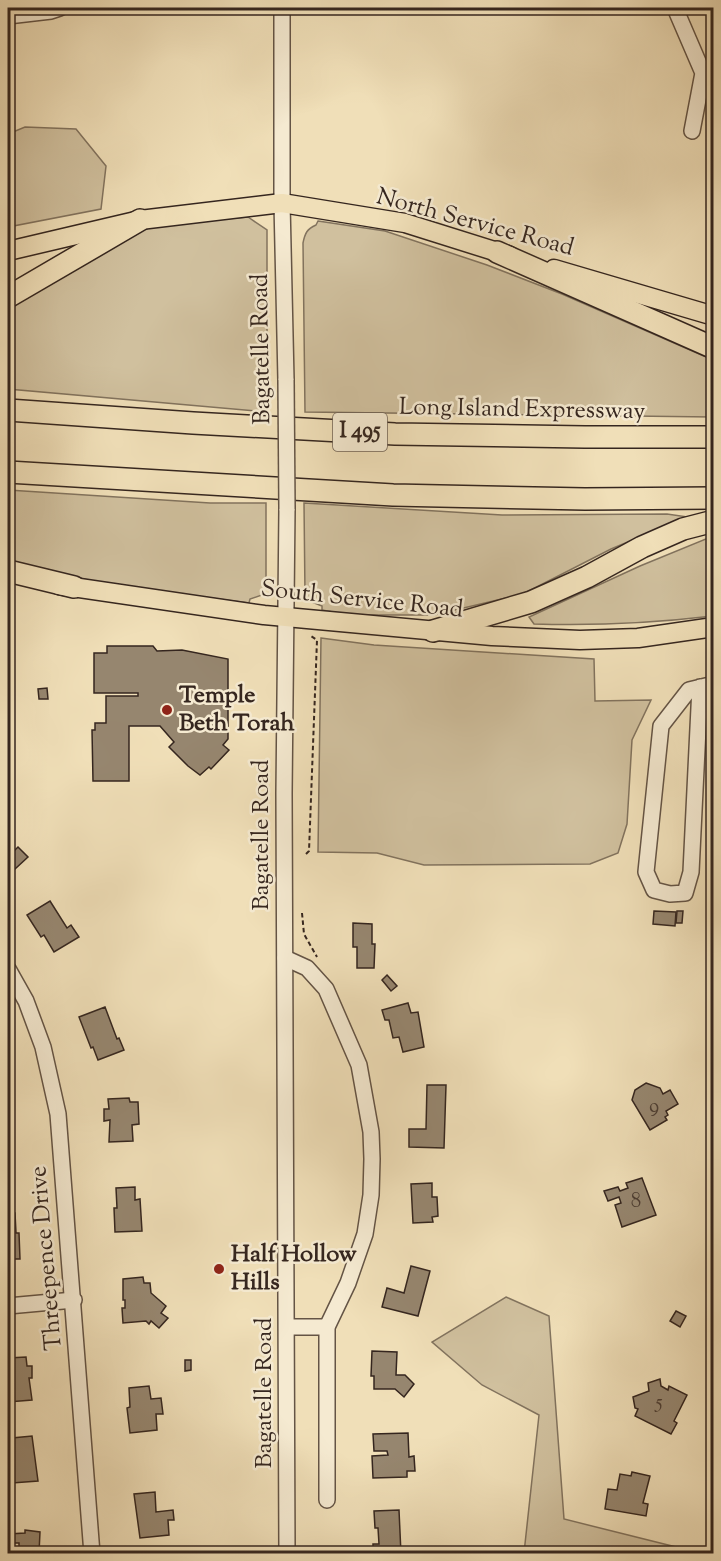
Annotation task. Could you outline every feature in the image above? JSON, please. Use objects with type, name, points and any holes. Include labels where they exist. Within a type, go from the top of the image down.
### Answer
[{"type":"highway","points":[[8,297],[140,220]]},
{"type":"highway","points":[[497,252],[714,348]]},
{"type":"highway","name":"Long Island Expressway","points":[[8,410],[395,434],[714,437]]},
{"type":"highway","points":[[8,472],[393,495],[585,499],[714,498]]},
{"type":"highway","points":[[433,631],[531,602],[587,577],[642,547],[683,529],[714,521]]},
{"type":"highway","points":[[8,571],[75,587]]},
{"type":"main road","name":"North Service Road","points":[[8,251],[140,220],[282,203],[405,223],[714,316]]},
{"type":"main road","name":"South Service Road","points":[[8,578],[286,617],[492,636],[580,640],[638,638],[714,627]]},
{"type":"street","points":[[8,16],[60,8]]},
{"type":"street","name":"Bagatelle Road","points":[[282,8],[282,203],[287,509],[284,782],[287,1554]]},
{"type":"street","points":[[675,8],[704,73],[692,131]]},
{"type":"street","points":[[707,686],[691,872],[685,894],[670,894],[654,890],[646,872],[661,726],[689,690],[707,686]]},
{"type":"street","points":[[285,958],[307,968],[326,989],[359,1065],[371,1132],[371,1195],[365,1234],[348,1283],[327,1327],[327,1500]]},
{"type":"street","name":"Threepence Drive","points":[[8,969],[26,1001],[43,1047],[58,1114],[92,1554]]},
{"type":"street","points":[[8,1306],[74,1300]]},
{"type":"street","points":[[287,1327],[327,1327]]},
{"type":"path","points":[[306,854],[309,851],[312,806],[317,640],[311,636]]},
{"type":"shaded area","points":[[25,127],[76,129],[106,166],[101,209],[8,227],[8,134]]},
{"type":"shaded area","points":[[248,217],[267,230],[267,412],[8,389],[8,305],[131,231],[177,223]]},
{"type":"shaded area","points":[[318,221],[385,231],[487,265],[562,294],[713,360],[713,417],[305,412],[303,243],[307,232]]},
{"type":"shaded area","points":[[8,490],[210,503],[266,503],[266,586],[262,595],[250,599],[249,603],[119,586],[8,564]]},
{"type":"shaded area","points":[[304,503],[502,515],[667,514],[688,517],[611,549],[523,594],[434,615],[349,615],[322,610],[322,606],[309,601],[305,594]]},
{"type":"shaded area","points":[[713,536],[713,616],[579,625],[534,624],[529,617],[640,566]]},
{"type":"shaded area","points":[[321,638],[374,645],[594,659],[595,701],[651,700],[632,740],[627,824],[618,853],[590,864],[424,865],[377,853],[318,852]]},
{"type":"shaded area","points":[[506,1297],[549,1316],[564,1519],[676,1547],[671,1553],[524,1553],[539,1415],[482,1385],[432,1342]]},
{"type":"building","name":"Temple Beth Torah","points":[[107,646],[153,646],[157,651],[182,650],[228,659],[228,739],[223,745],[229,750],[211,769],[209,767],[200,775],[188,766],[169,747],[174,742],[160,726],[129,726],[129,781],[93,781],[92,730],[95,730],[95,723],[106,723],[106,696],[138,696],[138,693],[94,693],[94,653],[107,653]]},
{"type":"building","points":[[47,688],[48,699],[39,699],[38,689]]},
{"type":"building","points":[[8,842],[15,850],[18,847],[28,857],[15,869],[8,862]]},
{"type":"building","points":[[50,901],[67,928],[71,925],[79,937],[54,952],[44,935],[41,937],[27,915]]},
{"type":"building","points":[[654,911],[676,912],[675,926],[653,924]]},
{"type":"building","points":[[677,911],[683,911],[682,923],[676,923]]},
{"type":"building","points":[[353,923],[372,924],[372,944],[375,944],[374,968],[357,968],[357,947],[353,947]]},
{"type":"building","points":[[387,975],[397,986],[391,991],[382,980]]},
{"type":"building","points":[[408,1003],[411,1013],[418,1012],[424,1047],[403,1052],[399,1037],[393,1038],[389,1020],[385,1020],[382,1010]]},
{"type":"building","points":[[105,1007],[117,1039],[119,1038],[124,1050],[98,1060],[79,1017]]},
{"type":"building","points":[[646,1083],[660,1088],[663,1094],[670,1090],[678,1104],[666,1111],[667,1120],[650,1130],[632,1100],[635,1090]]},
{"type":"building","points":[[427,1085],[446,1085],[444,1148],[409,1147],[409,1129],[426,1129]]},
{"type":"building","points":[[129,1098],[130,1102],[138,1102],[139,1124],[132,1125],[133,1141],[109,1142],[110,1120],[104,1121],[104,1109],[109,1109],[108,1099]]},
{"type":"building","points":[[642,1178],[656,1215],[622,1227],[615,1205],[621,1203],[619,1197],[608,1201],[604,1191],[618,1187],[620,1191],[628,1188],[626,1183]]},
{"type":"building","points":[[432,1183],[432,1197],[437,1197],[438,1216],[432,1217],[433,1222],[413,1223],[411,1184]]},
{"type":"building","points":[[135,1187],[135,1200],[140,1199],[142,1231],[115,1232],[116,1188]]},
{"type":"building","points":[[15,1213],[16,1233],[19,1233],[20,1259],[8,1259],[8,1214]]},
{"type":"building","points":[[411,1266],[430,1271],[418,1316],[382,1307],[387,1288],[404,1293]]},
{"type":"building","points":[[143,1277],[144,1283],[150,1283],[151,1293],[166,1306],[161,1313],[168,1318],[159,1328],[151,1321],[149,1324],[146,1321],[123,1323],[122,1308],[125,1308],[125,1300],[123,1300],[123,1279]]},
{"type":"building","points":[[676,1311],[686,1316],[680,1327],[670,1321]]},
{"type":"building","points":[[372,1351],[397,1352],[396,1375],[405,1375],[414,1384],[404,1397],[395,1389],[374,1389],[374,1376],[371,1376]]},
{"type":"building","points":[[26,1357],[27,1366],[32,1366],[32,1378],[29,1378],[32,1400],[8,1402],[8,1358]]},
{"type":"building","points":[[185,1360],[191,1360],[191,1370],[185,1371]]},
{"type":"building","points":[[660,1379],[661,1386],[668,1390],[669,1386],[687,1395],[674,1421],[677,1423],[671,1434],[635,1416],[638,1409],[635,1408],[633,1397],[649,1391],[648,1383]]},
{"type":"building","points":[[149,1386],[151,1399],[161,1398],[163,1414],[156,1414],[157,1430],[130,1433],[127,1408],[130,1407],[129,1388]]},
{"type":"building","points":[[408,1433],[409,1457],[414,1456],[415,1471],[407,1471],[407,1477],[373,1478],[372,1456],[388,1455],[387,1451],[374,1451],[373,1434]]},
{"type":"building","points":[[32,1436],[38,1481],[12,1483],[9,1451],[13,1450],[12,1438]]},
{"type":"building","points":[[632,1472],[650,1476],[643,1503],[648,1504],[646,1516],[605,1509],[608,1489],[617,1490],[620,1474],[631,1476]]},
{"type":"building","points":[[155,1492],[156,1512],[173,1510],[174,1520],[168,1520],[169,1535],[140,1538],[134,1494]]},
{"type":"building","points":[[399,1510],[401,1554],[373,1554],[373,1544],[379,1544],[374,1511]]},
{"type":"building","points":[[25,1530],[40,1532],[39,1553],[44,1554],[19,1554],[19,1543],[8,1543],[8,1534],[25,1533]]},
{"type":"place","name":"Temple Beth Torah","points":[[167,710]]},
{"type":"place","name":"Half Hollow Hills","points":[[219,1269]]}]
